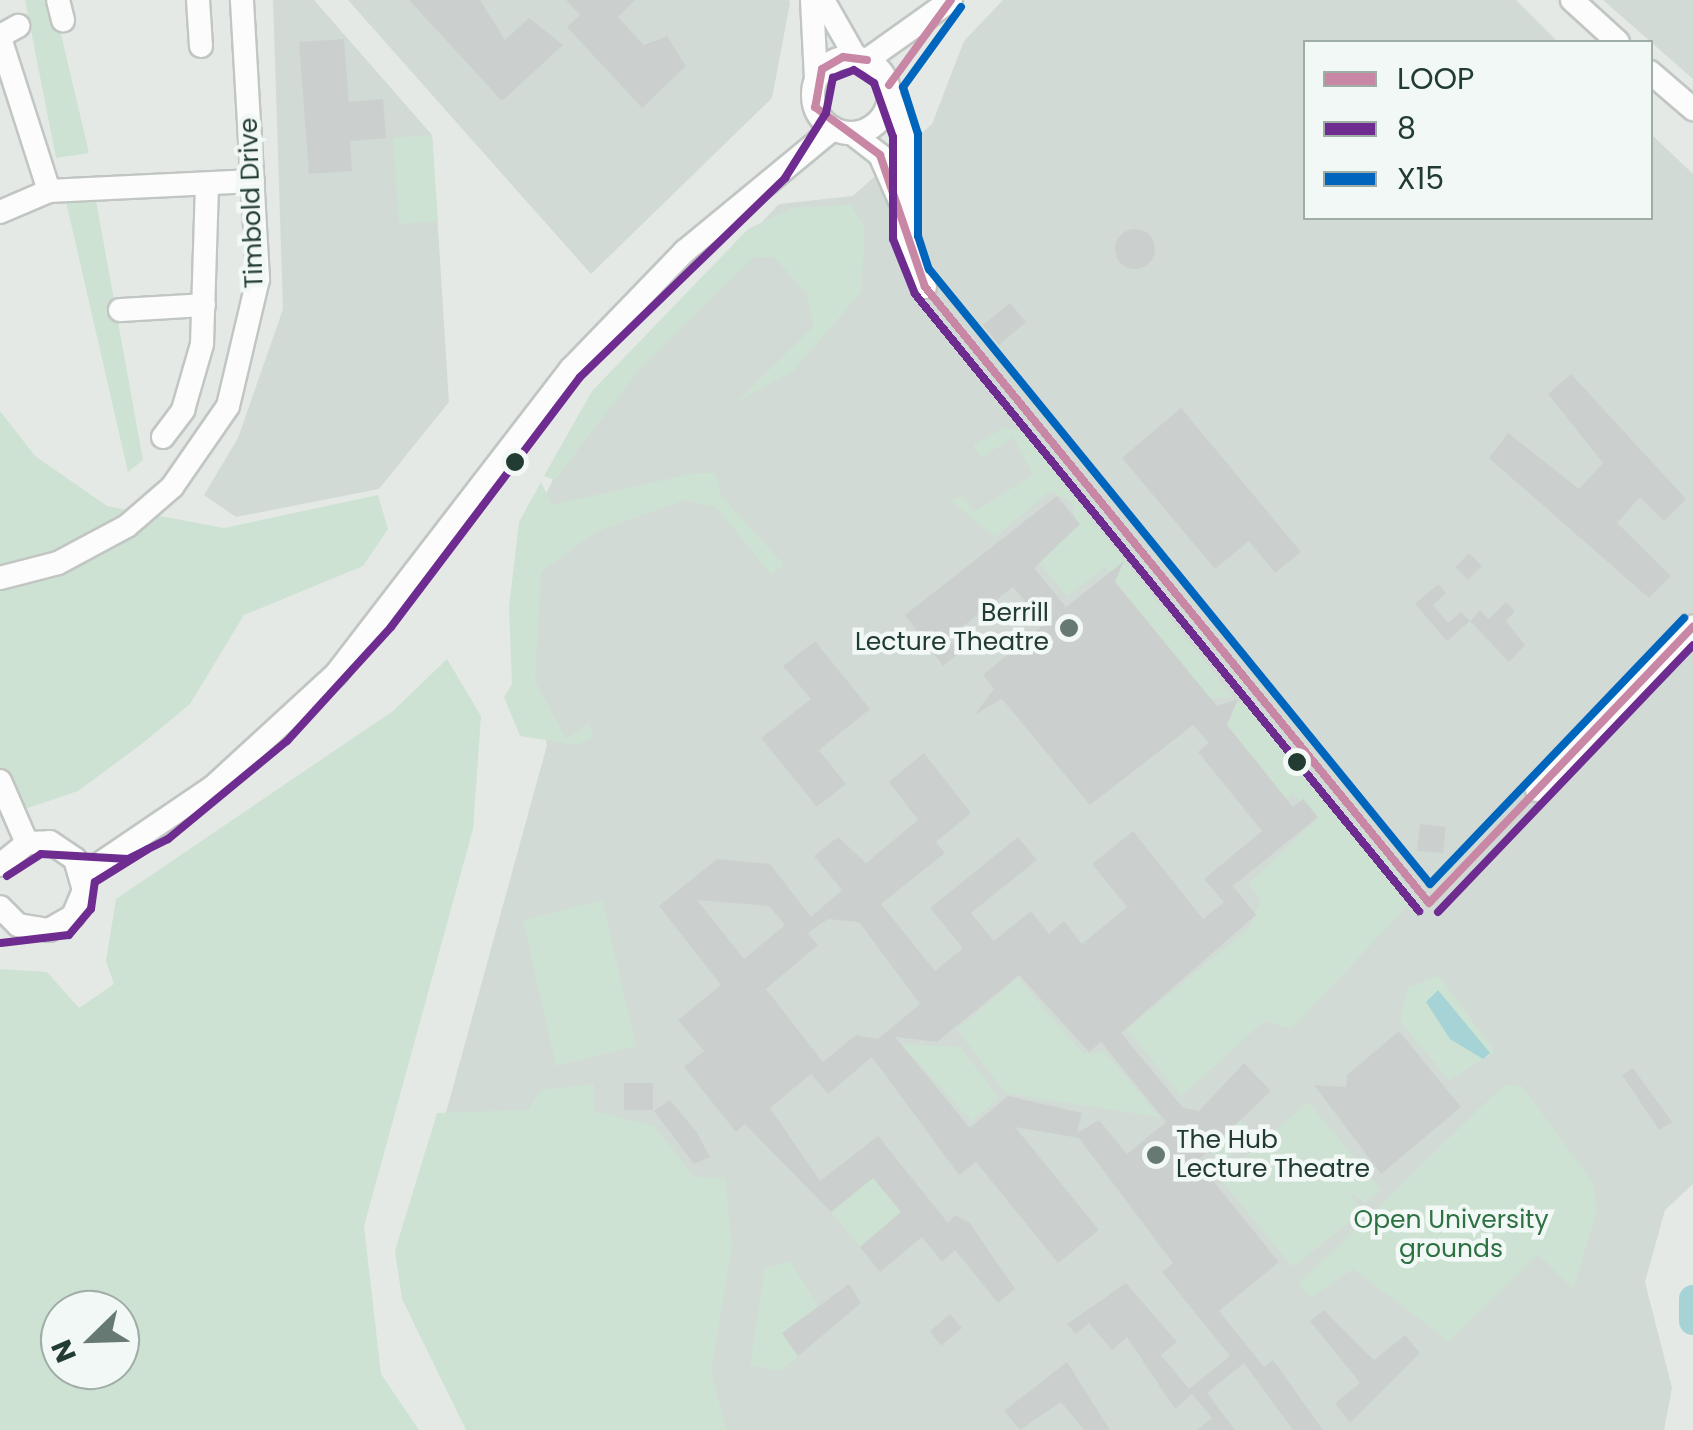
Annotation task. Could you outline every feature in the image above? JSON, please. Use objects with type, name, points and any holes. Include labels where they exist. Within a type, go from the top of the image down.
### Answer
[{"type":"street","points":[[198,0],[200,46]]},
{"type":"street","name":"Timbold Drive","points":[[0,578],[107,540],[202,450],[228,406],[254,320],[253,181],[242,0]]},
{"type":"street","points":[[83,875],[122,848],[160,829],[279,730],[414,579],[572,369],[776,170],[815,108],[812,0]]},
{"type":"street","points":[[824,0],[861,58],[889,92],[906,135],[904,209]]},
{"type":"street","points":[[776,170],[843,131],[882,119],[889,92],[924,28],[951,0]]},
{"type":"street","points":[[1572,0],[1616,40]]},
{"type":"street","points":[[816,79],[832,62],[861,58],[924,28]]},
{"type":"street","points":[[6,34],[49,191]]},
{"type":"street","points":[[1653,75],[1693,109]]},
{"type":"street","points":[[815,108],[880,156],[904,209],[925,287]]},
{"type":"street","points":[[0,212],[49,191],[253,181]]},
{"type":"street","points":[[163,438],[196,378],[204,305],[208,184]]},
{"type":"street","points":[[120,310],[204,305]]},
{"type":"street","points":[[1537,790],[1693,627]]},
{"type":"street","points":[[2,788],[27,843]]},
{"type":"street","points":[[2,788],[2,862]]},
{"type":"street","points":[[2,862],[27,843],[122,848]]},
{"type":"street","points":[[0,907],[9,928],[62,925],[80,904],[83,875],[61,847]]},
{"type":"shaded area","points":[[273,0],[314,0],[432,135],[449,402],[379,489],[236,517],[204,495],[238,438],[283,309]]},
{"type":"shaded area","points":[[348,0],[790,3],[772,98],[591,274]]},
{"type":"shaded area","points":[[1003,0],[1516,0],[1556,40],[1303,40],[1303,220],[1653,220],[1653,136],[1693,174],[1693,1184],[1665,1210],[1645,1282],[1672,1388],[1664,1430],[469,1430],[400,1280],[547,745],[516,619],[526,535],[589,406],[779,204],[853,196],[932,124],[964,41]]},
{"type":"shaded area","points":[[1603,0],[1693,0],[1693,79]]},
{"type":"green space","points":[[25,0],[53,0],[89,153],[56,158]]},
{"type":"green space","points":[[432,135],[438,221],[399,224],[393,138]]},
{"type":"green space","points":[[95,195],[143,460],[128,472],[65,197]]},
{"type":"green space","points":[[851,205],[865,228],[861,292],[793,371],[737,402],[814,326],[807,294],[774,257],[754,257],[641,367],[555,480],[544,476],[592,391],[748,229],[792,208]]},
{"type":"green space","points":[[0,411],[35,456],[107,506],[224,528],[378,495],[388,529],[363,566],[244,615],[190,704],[143,743],[78,791],[13,813],[0,781]]},
{"type":"green space","points":[[1004,428],[1021,430],[1233,697],[1205,699],[1105,567],[1067,596],[1037,560],[1075,518],[1072,503],[1050,491],[995,537],[951,501],[962,497],[974,512],[1033,475],[1013,437],[981,458],[973,445]]},
{"type":"green space","points":[[695,473],[715,473],[722,497],[784,565],[771,574],[716,507],[684,500],[596,532],[541,572],[535,681],[566,739],[588,724],[594,737],[576,745],[520,736],[504,697],[512,684],[509,607],[519,522],[541,482],[552,505]]},
{"type":"green space","points":[[447,659],[481,716],[473,829],[364,1226],[381,1374],[419,1430],[0,1430],[0,969],[47,972],[79,1008],[114,984],[106,961],[116,899],[393,711]]},
{"type":"green space","points":[[1236,702],[1246,702],[1375,860],[1385,853],[1414,899],[1291,1029],[1264,1021],[1181,1096],[1127,1029],[1249,928],[1261,900],[1249,883],[1317,819],[1293,793],[1279,805],[1215,728]]},
{"type":"green space","points":[[602,900],[636,1046],[556,1066],[523,920]]},
{"type":"green space","points":[[1439,976],[1495,1052],[1449,1080],[1400,1021],[1408,987]]},
{"type":"green space","points":[[1018,978],[1083,1054],[1105,1052],[1159,1117],[1005,1093],[957,1029]]},
{"type":"green space","points":[[901,1044],[960,1047],[999,1098],[971,1121]]},
{"type":"green space","points":[[594,1084],[594,1111],[654,1126],[694,1177],[725,1178],[732,1248],[711,1371],[726,1430],[466,1430],[402,1299],[395,1251],[437,1113],[528,1110],[541,1090]]},
{"type":"green space","name":"Open University grounds","points":[[1504,1085],[1522,1086],[1593,1183],[1597,1211],[1573,1289],[1538,1254],[1449,1341],[1353,1269],[1310,1298],[1299,1284]]},
{"type":"green space","points":[[1308,1102],[1381,1190],[1365,1203],[1348,1192],[1363,1211],[1293,1267],[1220,1179]]},
{"type":"green space","points":[[1236,1114],[1253,1136],[1222,1163],[1209,1148]]},
{"type":"green space","points":[[873,1178],[901,1212],[860,1247],[831,1212]]},
{"type":"green space","points":[[790,1261],[819,1308],[783,1333],[798,1356],[780,1371],[750,1365],[765,1268]]},
{"type":"water","points":[[1438,990],[1490,1053],[1483,1059],[1450,1039],[1426,1002]]},
{"type":"building","points":[[409,0],[480,0],[505,40],[529,18],[563,45],[502,101]]},
{"type":"building","points":[[566,0],[635,0],[618,17],[644,45],[667,36],[686,66],[642,108],[567,27],[580,15]]},
{"type":"building","points":[[344,39],[349,102],[383,99],[386,138],[350,141],[352,171],[309,174],[299,42]]},
{"type":"building","points":[[1135,229],[1149,235],[1155,249],[1149,263],[1135,269],[1121,263],[1115,249],[1121,235]]},
{"type":"building","points":[[1010,303],[1026,322],[999,345],[983,325]]},
{"type":"building","points":[[1571,374],[1686,499],[1664,521],[1640,497],[1617,523],[1671,576],[1649,598],[1489,458],[1508,433],[1579,489],[1603,463],[1548,394]]},
{"type":"building","points":[[1181,408],[1301,552],[1275,573],[1249,541],[1215,569],[1122,458]]},
{"type":"building","points":[[1057,496],[1080,524],[1034,568],[1066,607],[1124,561],[1115,582],[1217,706],[1238,699],[1227,725],[1293,807],[1303,799],[1318,817],[1233,886],[1256,915],[1121,1033],[1183,1108],[1199,1111],[1244,1063],[1271,1091],[1197,1161],[1279,1262],[1219,1311],[1264,1367],[1273,1360],[1323,1430],[1293,1430],[1244,1363],[1207,1393],[1235,1430],[1197,1430],[1212,1418],[1192,1394],[1175,1409],[1127,1337],[1112,1350],[1089,1323],[1076,1334],[1067,1324],[1126,1283],[1177,1342],[1161,1355],[1189,1389],[1230,1356],[1162,1272],[1173,1263],[1079,1138],[1015,1127],[1099,1230],[1058,1263],[976,1162],[959,1175],[872,1057],[828,1094],[811,1074],[770,1108],[820,1181],[878,1136],[948,1223],[955,1215],[969,1222],[1015,1289],[998,1303],[955,1250],[942,1262],[922,1237],[880,1272],[860,1247],[901,1212],[873,1178],[831,1212],[745,1124],[736,1132],[684,1067],[704,1051],[678,1020],[721,985],[659,906],[717,859],[770,864],[811,917],[842,890],[814,856],[838,837],[866,863],[918,820],[889,782],[924,753],[971,813],[936,842],[945,853],[881,904],[935,971],[963,948],[930,908],[1018,837],[1037,860],[971,913],[994,941],[1031,911],[1049,934],[1064,921],[1082,944],[1127,907],[1092,864],[1133,831],[1203,919],[1224,902],[1204,879],[1262,831],[1198,752],[1209,743],[1193,725],[1090,805],[1002,699],[974,715],[994,689],[983,675],[1044,624],[1013,587],[948,638],[960,652],[943,666],[905,615]],"holes":[[[697,900],[769,906],[785,925],[744,959]],[[828,919],[859,922],[920,1004],[878,1039],[856,1035],[823,1062],[766,989],[818,945],[808,933]],[[1019,975],[1089,1052],[1101,1042],[1166,1122],[1127,1154],[1099,1120],[1077,1133],[1082,1113],[1008,1096],[970,1128],[895,1037],[937,1042]]]},
{"type":"building","points":[[1469,553],[1482,566],[1468,580],[1455,567]]},
{"type":"building","points":[[1438,584],[1446,593],[1433,605],[1448,623],[1461,612],[1470,621],[1447,641],[1415,604]]},
{"type":"building","points":[[1506,602],[1515,611],[1506,621],[1525,645],[1509,662],[1470,621],[1480,610],[1489,619]]},
{"type":"building","points":[[815,641],[870,709],[819,750],[846,784],[817,807],[761,738],[811,699],[783,666]]},
{"type":"building","points":[[1420,824],[1446,827],[1443,853],[1417,851]]},
{"type":"building","points":[[1399,1031],[1461,1107],[1381,1174],[1314,1085],[1346,1087],[1347,1075]]},
{"type":"building","points":[[1633,1068],[1672,1122],[1659,1130],[1622,1075]]},
{"type":"building","points":[[624,1083],[653,1083],[653,1110],[624,1110]]},
{"type":"building","points":[[670,1100],[696,1131],[710,1157],[694,1164],[654,1111]]},
{"type":"building","points":[[849,1284],[861,1303],[798,1356],[782,1333]]},
{"type":"building","points":[[1324,1310],[1374,1360],[1405,1335],[1420,1353],[1350,1423],[1335,1403],[1360,1383],[1310,1321]]},
{"type":"building","points":[[950,1314],[962,1328],[941,1346],[930,1331]]},
{"type":"building","points":[[1067,1362],[1110,1430],[1084,1430],[1061,1402],[1020,1430],[1004,1411]]},
{"type":"waterway","points":[[1693,1299],[1693,1321]]},
{"type":"transit line","name":"LOOP","points":[[889,85],[951,0]]},
{"type":"transit line","name":"X15","points":[[961,7],[903,87],[918,134],[918,236],[929,269],[1430,884],[1684,618]]},
{"type":"transit line","name":"LOOP","points":[[867,60],[843,57],[822,69],[815,107],[880,155],[925,287],[1429,903]]},
{"type":"transit line","name":"8","points":[[7,876],[41,854],[128,859],[168,839],[287,741],[391,627],[580,377],[785,178],[826,113],[833,78],[854,70],[874,83],[893,137],[893,239],[915,294],[1419,911]]},
{"type":"transit line","name":"LOOP","points":[[1429,903],[1693,627]]},
{"type":"transit line","name":"8","points":[[1438,912],[1693,645]]},
{"type":"transit line","name":"8","points":[[1,943],[69,935],[91,909],[95,882],[148,849]]},
{"type":"place","name":"Berrill Lecture Theatre","points":[[1069,628]]},
{"type":"place","name":"The Hub Lecture Theatre","points":[[1156,1155]]}]
